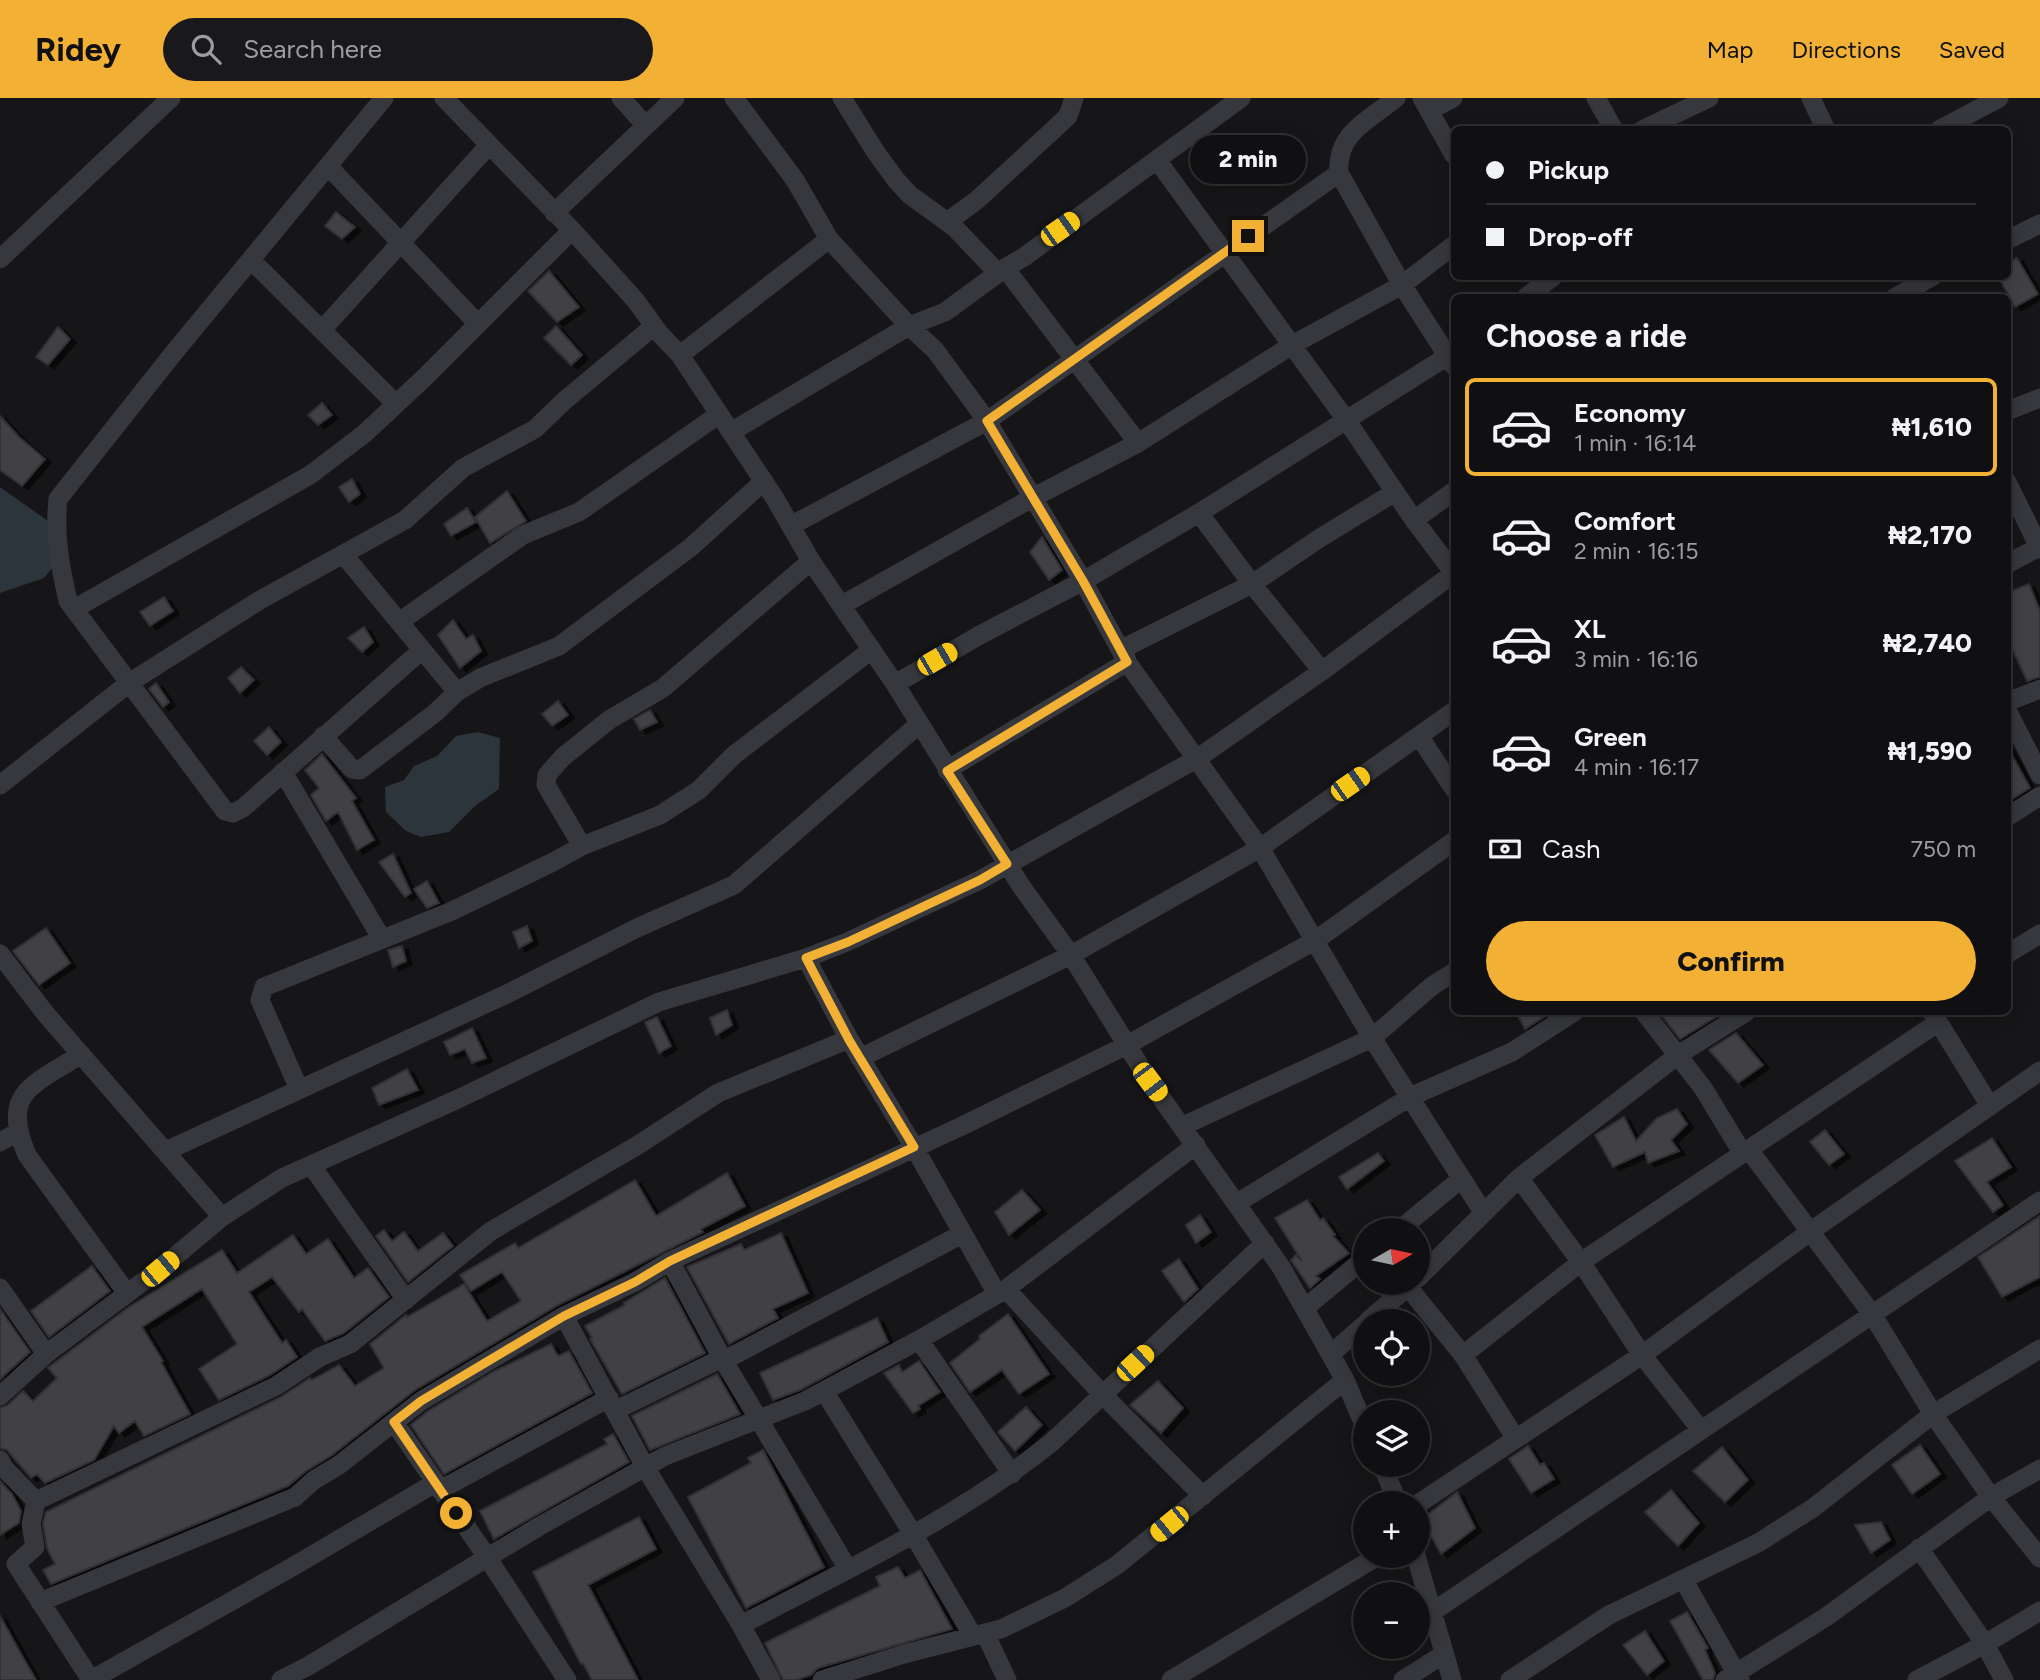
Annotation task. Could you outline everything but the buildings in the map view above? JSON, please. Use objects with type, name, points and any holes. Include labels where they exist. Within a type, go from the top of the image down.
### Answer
[{"type":"street","points":[[0,257],[171,98]]},
{"type":"street","points":[[384,98],[58,499],[55,523],[58,558],[68,601],[225,811],[233,813],[243,808],[422,650]]},
{"type":"street","points":[[444,98],[572,230],[680,355],[764,481],[811,561],[895,684],[947,771],[1070,955],[1150,1082],[1265,1243],[1331,1354],[1354,1400]]},
{"type":"street","points":[[621,98],[646,126]]},
{"type":"street","points":[[554,213],[675,98]]},
{"type":"street","points":[[734,98],[795,180],[829,239],[909,326],[935,350],[987,421],[1083,581],[1127,662],[1260,848],[1372,1038],[1483,1212]]},
{"type":"street","points":[[842,98],[874,151],[896,180],[910,195],[954,226],[1001,271],[1074,358],[1138,443]]},
{"type":"street","points":[[947,222],[978,200],[1068,116],[1074,98]]},
{"type":"street","points":[[731,432],[909,326],[946,312],[1241,98]]},
{"type":"street","points":[[1396,98],[1345,139],[1338,158],[1339,173],[1402,285],[1451,357]]},
{"type":"street","points":[[1451,150],[1426,104],[1453,98]]},
{"type":"street","points":[[1596,98],[1612,126]]},
{"type":"street","points":[[1811,98],[1822,126]]},
{"type":"street","points":[[1946,126],[1999,98]]},
{"type":"street","points":[[1650,126],[1706,99]]},
{"type":"street","points":[[322,330],[489,145]]},
{"type":"street","points":[[1157,160],[1451,569]]},
{"type":"street","points":[[328,166],[478,324]]},
{"type":"street","points":[[792,525],[987,421],[1339,173]]},
{"type":"street","points":[[2011,238],[2040,224]]},
{"type":"street","points":[[74,609],[310,475],[364,434],[572,230]]},
{"type":"street","points":[[680,355],[829,239]]},
{"type":"street","points":[[842,605],[1032,498],[1138,443],[1292,345],[1402,285],[1451,247]]},
{"type":"street","points":[[251,260],[396,404]]},
{"type":"street","points":[[0,785],[129,683],[260,600],[405,520],[463,468],[535,429],[564,401],[654,326]]},
{"type":"street","points":[[895,684],[980,635],[1083,581],[1451,359]]},
{"type":"street","points":[[2011,409],[2040,398]]},
{"type":"street","points":[[399,622],[523,535],[579,512],[718,415]]},
{"type":"street","points":[[323,736],[352,769],[360,770],[435,713],[457,692],[480,678],[559,646],[691,547],[764,481]]},
{"type":"street","points":[[2011,490],[2039,548],[2011,562]]},
{"type":"street","points":[[1127,662],[1124,648],[1252,584],[1395,492]]},
{"type":"street","points":[[1414,520],[1451,493]]},
{"type":"street","points":[[1199,513],[1322,671]]},
{"type":"street","points":[[343,554],[457,692]]},
{"type":"street","points":[[582,846],[545,785],[547,775],[563,757],[609,720],[663,688],[811,561]]},
{"type":"street","points":[[0,1396],[46,1354],[160,1269],[222,1217],[282,1178],[458,1099],[659,1002],[806,958],[848,942],[980,880],[1198,758],[1451,575]]},
{"type":"street","points":[[299,1088],[260,1000],[264,987],[452,911],[582,846],[660,815],[699,790],[734,755],[870,651]]},
{"type":"street","points":[[947,771],[1127,662]]},
{"type":"street","points":[[2011,700],[2040,689]]},
{"type":"street","points":[[860,1058],[1070,955],[1260,848],[1451,714]]},
{"type":"street","points":[[2011,718],[2040,775]]},
{"type":"street","points":[[166,1151],[508,994],[637,928],[734,885],[918,725]]},
{"type":"street","points":[[1419,736],[1451,784]]},
{"type":"street","points":[[283,772],[382,939]]},
{"type":"street","points":[[2011,814],[2040,796]]},
{"type":"street","points":[[40,1602],[295,1497],[421,1401],[564,1316],[635,1282],[670,1261],[973,1121],[1127,1045],[1316,940],[1451,843]]},
{"type":"street","points":[[2011,952],[2040,934]]},
{"type":"street","points":[[0,954],[45,1013],[222,1217]]},
{"type":"street","points":[[806,958],[849,1040],[914,1147],[962,1234],[1002,1291],[1203,1496]]},
{"type":"street","points":[[1183,1126],[1372,1038],[1432,986],[1451,974]]},
{"type":"street","points":[[1237,1203],[1410,1097],[1512,1052],[1569,1015]]},
{"type":"street","points":[[1646,1015],[1703,1088],[1746,1152],[1811,1231],[1872,1314],[1933,1415],[1991,1497],[2040,1558]]},
{"type":"street","points":[[1430,1266],[1519,1178],[1678,1055],[1741,1015]]},
{"type":"street","points":[[1463,1355],[1580,1262],[1746,1152],[1934,1017],[1990,1106]]},
{"type":"street","points":[[36,1501],[276,1386],[320,1357],[350,1343],[491,1231],[638,1145],[718,1093],[849,1040]]},
{"type":"street","points":[[81,1054],[22,1093],[16,1110],[18,1132],[27,1155],[126,1292]]},
{"type":"street","points":[[1430,1496],[1642,1355],[1811,1231],[2040,1071]]},
{"type":"street","points":[[0,1142],[18,1132]]},
{"type":"street","points":[[281,1680],[538,1527],[665,1456],[824,1391],[919,1340],[1002,1291],[1196,1145]]},
{"type":"street","points":[[312,1165],[406,1300]]},
{"type":"street","points":[[1519,1178],[1580,1262],[1642,1355],[1701,1430]]},
{"type":"street","points":[[1414,1218],[1461,1179]]},
{"type":"street","points":[[1432,1613],[2040,1201]]},
{"type":"street","points":[[36,1501],[31,1524],[36,1547],[8,1569],[40,1602],[91,1680],[438,1486],[612,1404],[723,1359],[962,1234]]},
{"type":"street","points":[[741,1625],[913,1534],[1012,1474],[1052,1442],[1265,1243]]},
{"type":"street","points":[[670,1261],[723,1359],[848,1569]]},
{"type":"street","points":[[1305,1308],[1353,1268]]},
{"type":"street","points":[[0,1288],[46,1354]]},
{"type":"street","points":[[1383,1309],[1399,1295]]},
{"type":"street","points":[[1421,1295],[1516,1439]]},
{"type":"street","points":[[564,1316],[645,1467],[741,1625],[771,1680]]},
{"type":"street","points":[[1331,1354],[1353,1335]]},
{"type":"street","points":[[919,1340],[1012,1474]]},
{"type":"street","points":[[1510,1680],[1609,1615],[1758,1543],[1813,1508],[1933,1415],[2040,1349]]},
{"type":"street","points":[[822,1680],[904,1654],[1001,1629],[1065,1598],[1117,1565],[1345,1380]]},
{"type":"street","points":[[824,1391],[1007,1680]]},
{"type":"street","points":[[394,1422],[567,1680]]},
{"type":"street","points":[[0,1460],[4,1468],[36,1501]]},
{"type":"street","points":[[1682,1579],[1734,1678],[1826,1617],[1991,1497],[2040,1469]]},
{"type":"street","points":[[1919,1548],[1985,1644],[2004,1680]]},
{"type":"street","points":[[1171,1680],[1358,1568]]},
{"type":"street","points":[[1419,1568],[1451,1680]]},
{"type":"street","points":[[1917,1680],[2040,1611]]},
{"type":"street","points":[[1403,1680],[1444,1654]]},
{"type":"shaded area","points":[[0,487],[48,521],[54,566],[44,578],[0,593]]},
{"type":"shaded area","points":[[478,732],[500,738],[499,789],[475,806],[449,832],[421,837],[406,831],[386,812],[385,787],[404,780],[414,766],[437,756],[456,736]]},
{"type":"route","points":[[456,1513],[394,1422],[421,1401],[564,1316],[635,1282],[670,1261],[914,1147],[849,1040],[806,958],[848,942],[980,880],[1007,864],[947,771],[1127,662],[1083,581],[987,421],[1248,236]]}]
